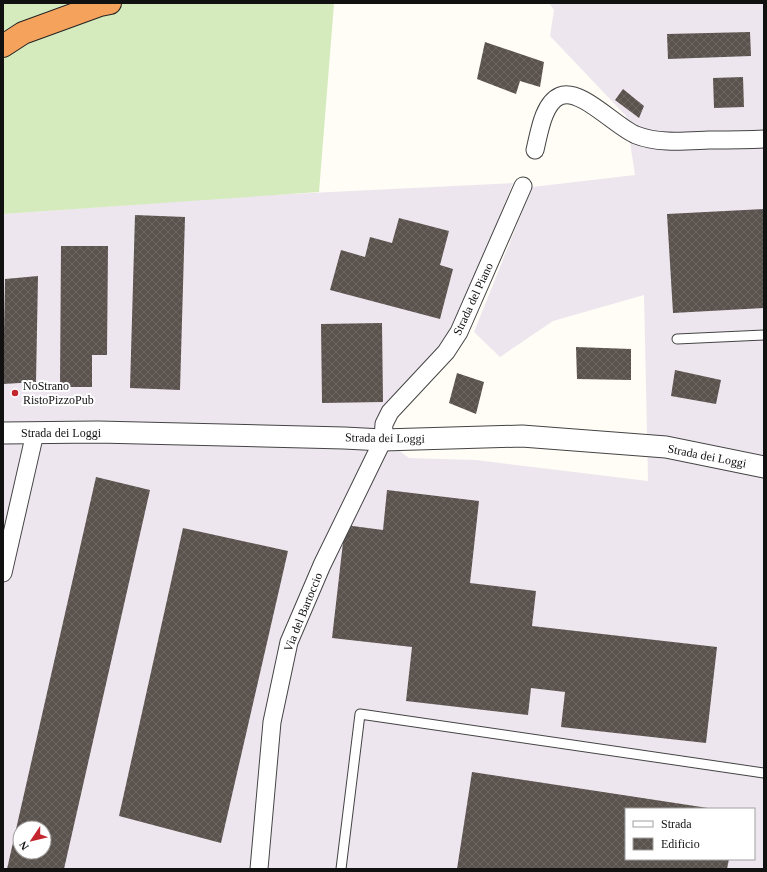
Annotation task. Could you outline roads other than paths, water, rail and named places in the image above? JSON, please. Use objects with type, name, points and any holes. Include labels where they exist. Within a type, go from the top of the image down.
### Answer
[{"type":"highway","points":[[3,46],[23,33],[100,5],[110,3]]},
{"type":"street","points":[[535,150],[545,112],[552,102],[560,96],[571,95],[582,99],[616,124],[636,135],[662,142],[764,139]]},
{"type":"street","name":"Strada del Piano","points":[[384,440],[384,424],[390,412],[446,352],[459,332],[523,186]]},
{"type":"street","name":"Strada dei Loggi","points":[[3,433],[106,433],[384,440],[522,436],[666,447],[764,467]]},
{"type":"street","points":[[3,574],[35,433]]},
{"type":"street","name":"Via del Bartoccio","points":[[259,869],[272,722],[289,642],[322,565],[384,440]]},
{"type":"lane","points":[[677,339],[764,334]]},
{"type":"lane","points":[[341,869],[360,714],[764,773]]},
{"type":"place","name":"NoStrano RistoPizzoPub","points":[[15,393]]}]
